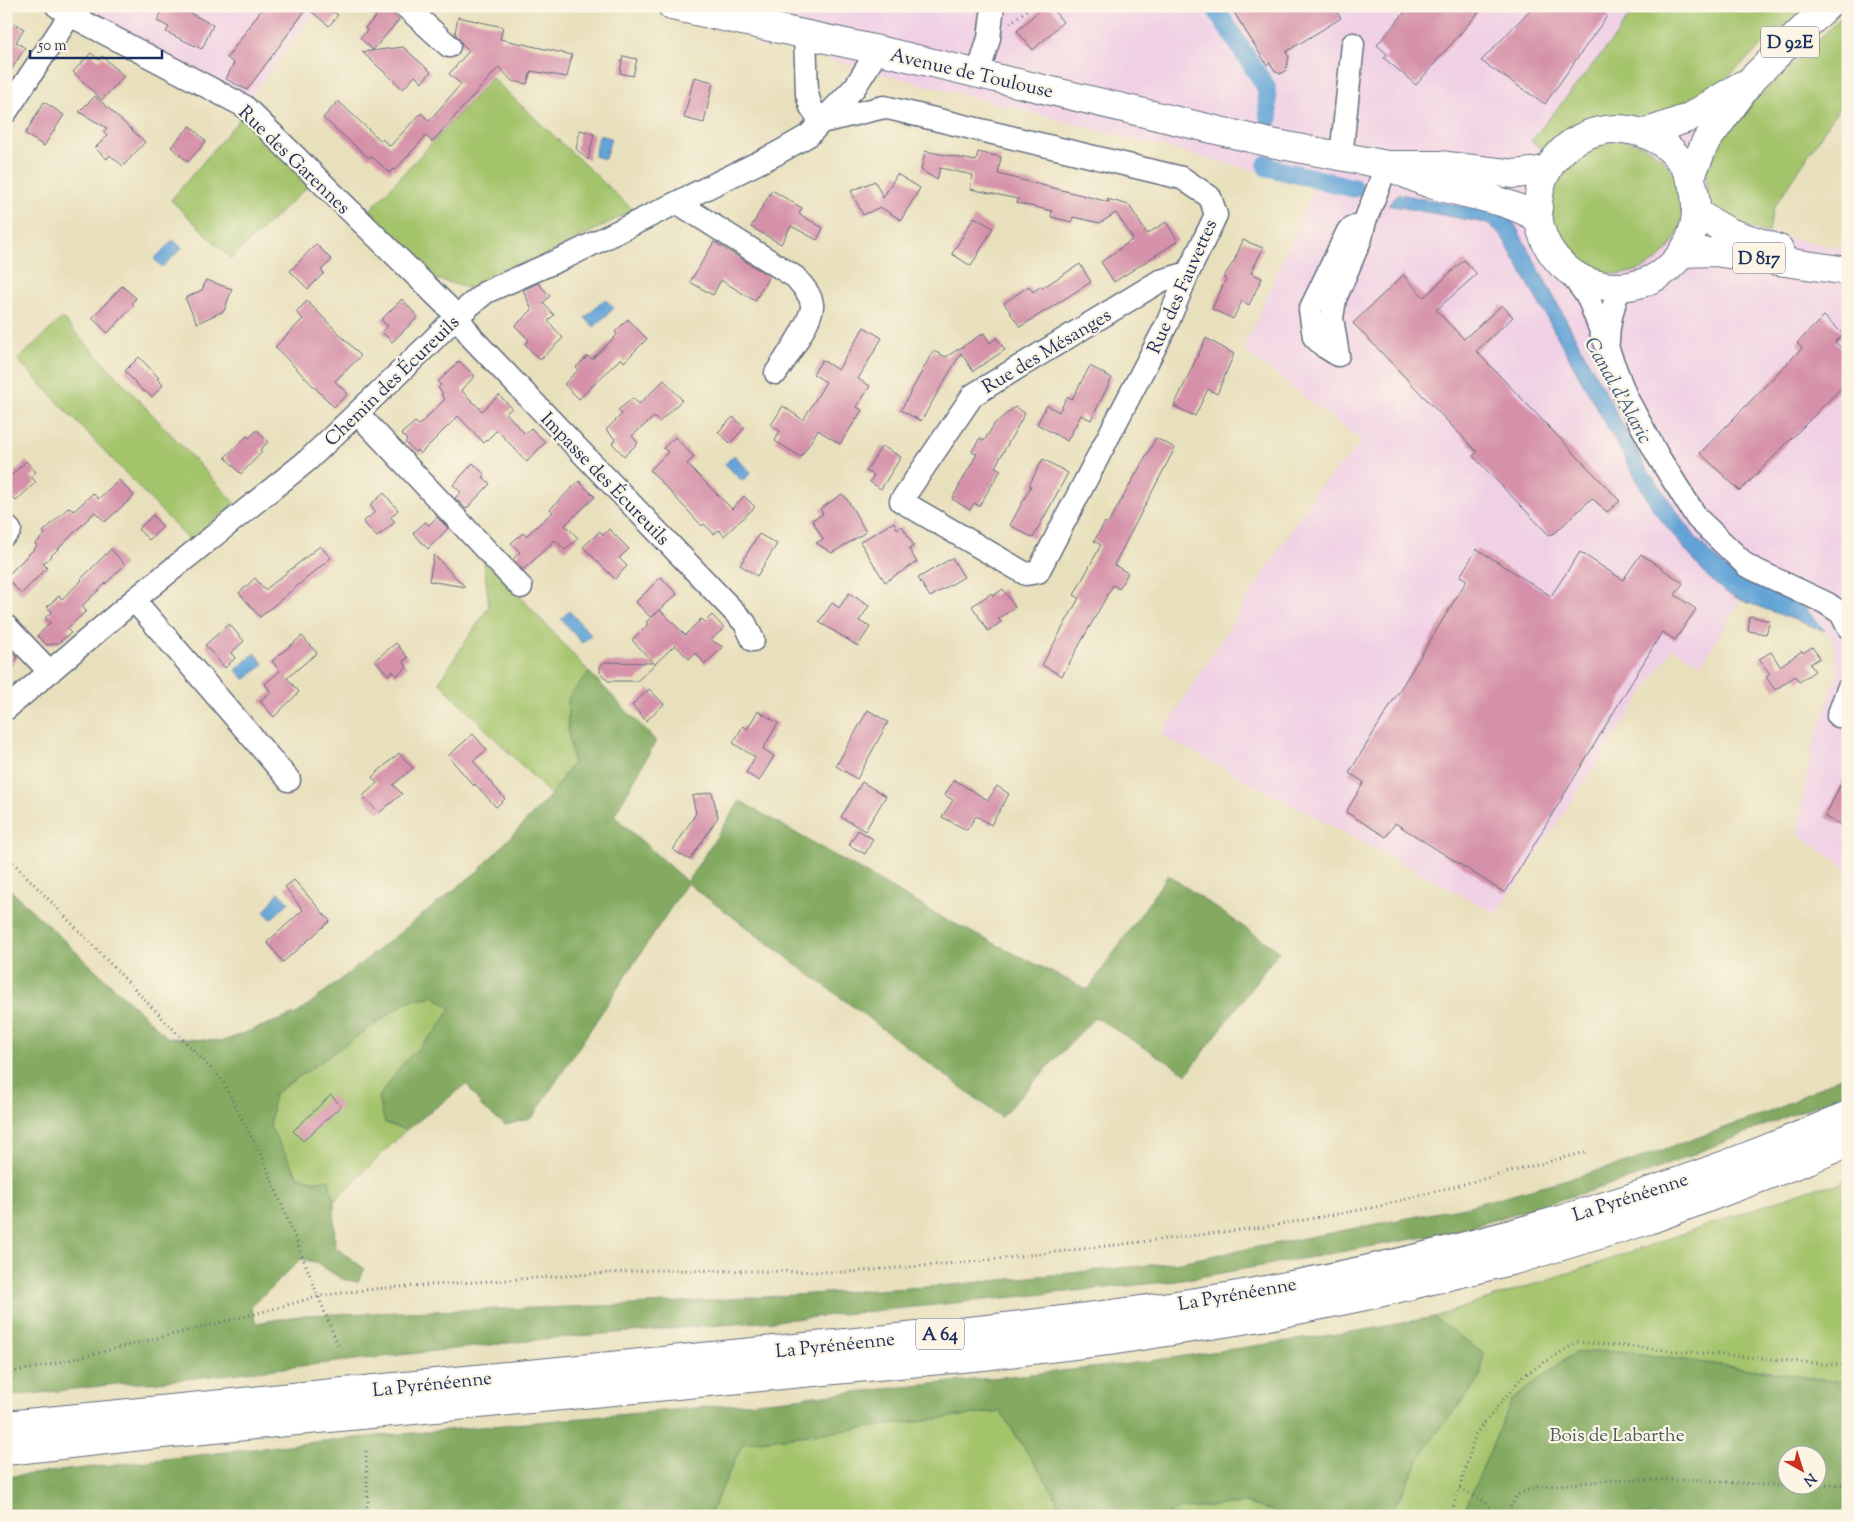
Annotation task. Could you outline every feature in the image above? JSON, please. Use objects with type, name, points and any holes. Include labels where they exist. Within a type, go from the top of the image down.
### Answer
[{"type":"main road","name":"Avenue de Toulouse","points":[[672,6],[878,50],[1271,143],[1387,166]]},
{"type":"main road","name":"D 92E","points":[[1752,78],[1827,6]]},
{"type":"main road","points":[[1645,133],[1688,118],[1752,78]]},
{"type":"main road","points":[[1690,178],[1705,143],[1752,78]]},
{"type":"main road","points":[[1623,129],[1645,133],[1664,144],[1690,178],[1695,192],[1696,213],[1692,235],[1682,253],[1655,277],[1630,286],[1620,287],[1588,282],[1569,272],[1554,258],[1543,237],[1538,218],[1540,193],[1547,170],[1565,148],[1596,132],[1623,129]]},
{"type":"main road","points":[[1387,166],[1439,165],[1516,174],[1547,170]]},
{"type":"main road","points":[[1387,166],[1432,184],[1519,207],[1538,218]]},
{"type":"main road","name":"D 817","points":[[1696,213],[1729,232],[1842,270]]},
{"type":"main road","name":"D 817","points":[[1682,253],[1714,252],[1842,270]]},
{"type":"main road","name":"La Pyrénéenne","points":[[6,1425],[978,1330],[1108,1314],[1254,1292],[1374,1268],[1508,1234],[1611,1204],[1796,1138],[1848,1115]]},
{"type":"main road","name":"La Pyrénéenne","points":[[6,1451],[160,1434],[983,1356],[1116,1340],[1268,1316],[1375,1294],[1515,1260],[1649,1220],[1798,1164],[1848,1143]]},
{"type":"street","points":[[405,6],[449,46]]},
{"type":"street","points":[[978,74],[989,38],[993,6]]},
{"type":"street","points":[[6,112],[63,10]]},
{"type":"street","name":"Rue des Garennes","points":[[63,10],[244,106],[457,316]]},
{"type":"street","points":[[805,34],[807,94],[811,107],[821,122]]},
{"type":"street","points":[[1341,157],[1353,44]]},
{"type":"street","name":"Chemin des Écureuils","points":[[6,709],[134,600],[308,460],[457,316],[486,292],[568,256],[678,203],[776,154],[809,135],[855,88],[878,50]]},
{"type":"street","name":"Rue des Fauvettes","points":[[821,122],[884,108],[1182,178],[1210,198],[1216,215],[1188,273],[1167,324],[1038,572]]},
{"type":"street","points":[[1365,221],[1348,231],[1310,310],[1314,337],[1338,355],[1332,318],[1335,299],[1362,238],[1365,221],[1387,166]]},
{"type":"street","points":[[678,203],[795,278],[807,291],[813,305],[809,318],[776,373]]},
{"type":"street","points":[[1569,272],[1588,297],[1626,396],[1658,456],[1697,518],[1747,566],[1826,603],[1841,613],[1848,627]]},
{"type":"street","name":"Rue des Mésanges","points":[[1038,572],[1026,574],[901,501],[973,394],[1160,281],[1188,273]]},
{"type":"street","points":[[1608,348],[1608,327],[1612,306],[1620,287]]},
{"type":"street","name":"Impasse des Écureuils","points":[[457,316],[472,339],[745,623],[753,640]]},
{"type":"street","points":[[356,413],[521,586]]},
{"type":"street","points":[[6,526],[10,530],[6,534]]},
{"type":"street","points":[[134,600],[289,780]]},
{"type":"street","points":[[6,626],[50,672]]},
{"type":"street","points":[[1838,716],[1848,689]]},
{"type":"path","points":[[6,855],[222,1080],[264,1163],[339,1348]]},
{"type":"path","points":[[6,1373],[55,1364],[319,1296],[373,1289],[652,1270],[849,1272],[981,1261],[1265,1227],[1376,1207],[1586,1152]]},
{"type":"path","points":[[1450,1516],[1476,1433],[1523,1376],[1577,1342],[1848,1366]]},
{"type":"path","points":[[364,1516],[368,1504],[366,1451]]},
{"type":"path","points":[[1506,1516],[1518,1496],[1536,1487],[1613,1480],[1692,1480],[1801,1487],[1848,1484]]},
{"type":"path","points":[[1460,1488],[1484,1501],[1497,1516]]},
{"type":"shaded area","points":[[84,6],[320,6],[249,99],[83,8]]},
{"type":"shaded area","points":[[761,6],[1636,6],[1615,37],[1531,141],[1543,148],[1577,127],[1610,118],[1634,118],[1657,121],[1692,107],[1768,233],[1848,250],[1848,870],[1797,833],[1812,746],[1837,677],[1833,640],[1825,631],[1741,600],[1702,664],[1673,648],[1497,914],[1161,735],[1316,491],[1363,442],[1244,350],[1314,186],[783,48],[755,46]]},
{"type":"green space","points":[[1636,6],[1805,6],[1711,92],[1657,121],[1634,118],[1610,118],[1577,127],[1543,149],[1531,141],[1615,37]]},
{"type":"green space","points":[[1848,11],[1848,94],[1774,208],[1768,233],[1739,225],[1713,209],[1706,194],[1706,170],[1726,128]]},
{"type":"green space","points":[[492,78],[633,210],[498,280],[471,289],[433,278],[369,211]]},
{"type":"green space","points":[[243,115],[311,183],[231,259],[171,200]]},
{"type":"green space","points":[[1616,140],[1641,146],[1663,160],[1677,182],[1683,207],[1677,232],[1663,254],[1641,268],[1616,274],[1591,268],[1569,254],[1555,232],[1549,207],[1555,182],[1569,160],[1591,146]]},
{"type":"green space","points":[[62,318],[235,503],[190,541],[18,360]]},
{"type":"green space","points":[[483,556],[589,672],[568,698],[568,730],[573,762],[551,795],[439,682],[489,606]]},
{"type":"green space","points":[[589,672],[656,741],[614,816],[687,882],[740,801],[945,919],[1088,990],[1168,875],[1279,951],[1187,1074],[1095,1017],[1001,1117],[687,883],[532,1118],[505,1125],[483,1108],[467,1084],[406,1130],[385,1123],[378,1098],[403,1063],[438,1029],[451,1008],[433,996],[408,1001],[274,1094],[270,1127],[298,1176],[317,1181],[329,1179],[334,1202],[335,1247],[365,1269],[358,1282],[342,1279],[315,1262],[301,1259],[251,1307],[256,1323],[304,1315],[632,1305],[941,1286],[1180,1262],[1465,1207],[1626,1163],[1775,1110],[1848,1073],[1848,1092],[1639,1176],[1453,1232],[1176,1281],[773,1321],[553,1338],[6,1397],[6,886],[168,1038],[223,1041],[298,1013],[478,871],[551,795],[573,763],[568,730],[568,698]]},
{"type":"green space","points":[[433,996],[452,1008],[438,1029],[403,1063],[385,1123],[406,1130],[334,1202],[328,1180],[317,1181],[298,1176],[270,1127],[274,1094],[408,1001]]},
{"type":"green space","points":[[1848,1176],[1848,1383],[1620,1351],[1574,1353],[1512,1400],[1462,1516],[1388,1516],[1391,1514],[1427,1445],[1480,1379],[1484,1354],[1434,1317],[1596,1264],[1811,1189],[1838,1184]]},
{"type":"green space","points":[[1434,1317],[1484,1354],[1480,1379],[1427,1445],[1391,1514],[1388,1516],[1290,1516],[1245,1503],[1175,1510],[1166,1516],[1063,1516],[1054,1493],[1000,1411],[743,1443],[709,1516],[6,1516],[6,1477],[323,1441],[718,1406],[1129,1364],[1365,1330]]},
{"type":"green space","name":"Bois de Labarthe","points":[[1620,1351],[1848,1383],[1848,1516],[1462,1516],[1512,1400],[1574,1353]]},
{"type":"green space","points":[[1000,1411],[1054,1493],[1063,1516],[709,1516],[743,1443]]},
{"type":"green space","points":[[1245,1503],[1290,1516],[1166,1516],[1175,1510]]},
{"type":"water","points":[[599,135],[611,138],[605,159],[594,156]]},
{"type":"water","points":[[1399,194],[1508,215],[1646,468],[1696,538],[1725,568],[1753,585],[1802,605],[1825,631],[1741,600],[1724,591],[1705,574],[1654,511],[1500,233],[1486,223],[1388,205]]},
{"type":"water","points":[[173,240],[182,248],[162,267],[154,259]]},
{"type":"water","points":[[605,299],[614,308],[594,327],[585,318]]},
{"type":"water","points":[[734,455],[751,473],[742,481],[725,464]]},
{"type":"water","points":[[569,611],[591,635],[582,643],[561,619]]},
{"type":"water","points":[[255,653],[264,664],[245,680],[236,670]]},
{"type":"water","points":[[279,892],[289,902],[271,919],[264,912]]},
{"type":"building","points":[[164,6],[187,6],[186,11],[213,25],[202,49],[166,32],[169,27],[157,21]]},
{"type":"building","points":[[264,6],[326,6],[338,15],[329,26],[307,8],[247,90],[226,79],[234,63],[227,58]]},
{"type":"building","points":[[366,6],[384,6],[399,20],[373,50],[360,38],[367,31],[365,28],[376,17]]},
{"type":"building","points":[[1044,6],[1050,6],[1063,22],[1033,50],[1017,31]]},
{"type":"building","points":[[1230,6],[1333,6],[1341,18],[1286,52],[1289,57],[1286,71],[1280,74],[1275,71],[1270,63],[1267,65]]},
{"type":"building","points":[[1410,6],[1484,6],[1416,85],[1384,58],[1387,54],[1377,45]]},
{"type":"building","points":[[1534,6],[1593,6],[1607,16],[1545,104],[1481,61]]},
{"type":"building","points":[[458,17],[503,27],[500,39],[572,55],[567,77],[531,71],[527,84],[512,81],[499,67],[432,142],[426,136],[390,173],[371,156],[369,158],[323,118],[338,101],[381,141],[382,139],[390,146],[421,113],[429,121],[461,84],[449,74],[469,51],[462,45],[455,33]]},
{"type":"building","points":[[6,18],[24,29],[16,42],[25,48],[6,78]]},
{"type":"building","points":[[403,47],[431,72],[422,82],[415,76],[403,89],[362,52]]},
{"type":"building","points":[[91,53],[99,60],[102,56],[124,76],[102,100],[73,72]]},
{"type":"building","points":[[623,56],[637,59],[633,76],[620,73]]},
{"type":"building","points":[[694,77],[713,82],[704,123],[684,118]]},
{"type":"building","points":[[95,96],[145,142],[123,166],[110,155],[107,159],[95,148],[107,136],[103,132],[107,128],[79,112]]},
{"type":"building","points":[[44,102],[64,115],[44,146],[25,134]]},
{"type":"building","points":[[190,126],[206,141],[188,162],[171,147]]},
{"type":"building","points":[[580,130],[594,134],[588,160],[576,149]]},
{"type":"building","points":[[925,151],[976,161],[978,152],[1001,157],[998,174],[1109,202],[1107,199],[1129,205],[1147,234],[1166,222],[1178,241],[1114,282],[1101,262],[1133,239],[1116,213],[1100,223],[1073,217],[1072,222],[1051,217],[1052,211],[1017,203],[1018,199],[970,189],[973,175],[940,168],[937,180],[921,170]]},
{"type":"building","points":[[897,174],[920,188],[901,220],[880,207],[863,215],[851,191],[875,181],[883,198]]},
{"type":"building","points":[[772,190],[802,208],[799,214],[823,228],[817,240],[791,226],[781,244],[751,227]]},
{"type":"building","points":[[974,217],[993,228],[971,266],[952,254]]},
{"type":"building","points":[[1243,240],[1263,248],[1251,273],[1262,278],[1249,305],[1242,301],[1233,319],[1212,309],[1226,279],[1223,278],[1234,261]]},
{"type":"building","points":[[714,242],[769,276],[755,301],[721,280],[713,295],[690,282]]},
{"type":"building","points":[[316,244],[332,260],[321,270],[324,273],[308,289],[290,271]]},
{"type":"building","points":[[1464,260],[1477,274],[1436,310],[1464,339],[1502,305],[1513,317],[1476,351],[1620,501],[1607,512],[1592,498],[1555,533],[1549,535],[1473,456],[1477,452],[1353,323],[1403,275],[1424,297]]},
{"type":"building","points":[[1080,264],[1091,282],[1020,327],[1004,303],[1029,286],[1033,292],[1041,286],[1042,288]]},
{"type":"building","points":[[206,280],[232,289],[224,311],[197,323],[185,298],[202,290]]},
{"type":"building","points":[[538,283],[550,296],[543,303],[554,315],[548,321],[563,338],[540,360],[525,344],[529,340],[515,326],[532,310],[523,290]]},
{"type":"building","points":[[122,286],[136,298],[132,303],[134,305],[108,333],[92,318]]},
{"type":"building","points":[[402,299],[418,317],[392,342],[382,332],[388,326],[381,320]]},
{"type":"building","points":[[307,301],[361,356],[335,381],[348,394],[334,407],[275,347],[303,319],[296,312]]},
{"type":"building","points":[[1824,316],[1843,334],[1835,342],[1848,354],[1848,381],[1740,491],[1700,453],[1802,348],[1797,343]]},
{"type":"building","points":[[628,319],[647,339],[624,362],[621,358],[579,399],[564,384],[578,370],[576,367],[588,356],[592,359],[617,335],[615,332]]},
{"type":"building","points":[[864,327],[882,338],[858,379],[870,386],[857,407],[862,410],[840,444],[818,430],[801,457],[775,441],[780,431],[771,425],[783,406],[803,420],[826,382],[813,374],[822,360],[838,370]]},
{"type":"building","points":[[984,333],[990,343],[997,338],[1005,350],[973,371],[961,353],[921,421],[901,410],[933,351],[946,357]]},
{"type":"building","points":[[1206,338],[1234,354],[1217,394],[1208,389],[1195,416],[1174,406]]},
{"type":"building","points":[[139,357],[159,378],[157,379],[163,385],[152,397],[144,392],[125,371]]},
{"type":"building","points":[[459,361],[475,376],[461,390],[482,411],[499,395],[512,408],[506,413],[525,434],[531,428],[545,442],[527,462],[498,431],[484,443],[458,416],[420,454],[417,450],[415,452],[405,442],[407,440],[401,434],[415,422],[419,425],[445,399],[441,395],[443,393],[438,388],[441,385],[438,382]]},
{"type":"building","points":[[1090,366],[1112,378],[1091,420],[1081,415],[1067,441],[1037,424],[1047,405],[1059,412],[1067,397],[1072,399]]},
{"type":"building","points":[[664,380],[682,400],[659,422],[654,417],[632,436],[638,443],[624,456],[612,443],[616,440],[606,430],[622,414],[618,410],[633,398],[639,404]]},
{"type":"building","points":[[1015,407],[1025,413],[995,467],[1001,470],[979,506],[974,503],[970,510],[952,499],[977,454],[972,451],[980,438],[984,441],[995,423]]},
{"type":"building","points":[[733,417],[745,428],[730,443],[718,432]]},
{"type":"building","points":[[257,430],[268,442],[260,450],[262,452],[241,474],[225,457],[247,436],[249,438]]},
{"type":"building","points":[[675,437],[694,457],[687,464],[732,509],[744,496],[755,507],[724,536],[719,530],[714,534],[704,524],[702,526],[650,470],[668,452],[663,448]]},
{"type":"building","points":[[1156,438],[1175,448],[1114,565],[1128,573],[1119,589],[1113,585],[1062,676],[1042,665],[1079,598],[1074,595],[1101,545],[1094,541],[1105,522],[1108,524]]},
{"type":"building","points":[[882,446],[901,457],[881,489],[870,482],[874,475],[866,471]]},
{"type":"building","points":[[1043,459],[1068,473],[1033,538],[1010,525]]},
{"type":"building","points":[[26,461],[36,472],[31,477],[36,482],[16,501],[6,491],[6,481]]},
{"type":"building","points":[[473,463],[485,475],[483,477],[490,484],[466,509],[455,498],[461,492],[453,485]]},
{"type":"building","points":[[119,480],[134,496],[105,522],[95,512],[43,564],[47,568],[21,594],[6,577],[37,546],[35,544],[45,534],[43,532],[69,507],[74,511],[93,493],[98,499]]},
{"type":"building","points":[[579,481],[595,497],[565,525],[578,538],[565,550],[555,540],[523,570],[513,559],[520,552],[511,543],[523,533],[526,536],[553,512],[550,509]]},
{"type":"building","points":[[384,493],[398,510],[391,517],[395,522],[377,537],[363,522],[375,512],[370,505]]},
{"type":"building","points":[[842,494],[847,499],[866,532],[832,553],[816,543],[823,539],[812,520],[823,514],[820,509]]},
{"type":"building","points":[[153,515],[163,527],[149,540],[138,529]]},
{"type":"building","points":[[437,517],[448,528],[428,549],[413,533],[425,522],[429,525]]},
{"type":"building","points":[[894,522],[897,529],[902,526],[914,546],[909,549],[917,562],[885,582],[860,542]]},
{"type":"building","points":[[609,529],[629,549],[619,558],[627,566],[615,579],[583,547],[600,531],[603,535]]},
{"type":"building","points":[[759,534],[777,544],[757,576],[740,565]]},
{"type":"building","points":[[320,546],[331,558],[260,617],[239,593],[255,578],[265,590]]},
{"type":"building","points":[[111,549],[125,565],[82,606],[86,611],[67,629],[71,633],[58,643],[47,645],[37,636],[50,623],[45,618],[52,612],[47,607],[59,596],[62,599]]},
{"type":"building","points":[[1477,549],[1551,596],[1580,552],[1623,580],[1641,554],[1683,583],[1675,595],[1696,609],[1675,640],[1662,632],[1505,893],[1395,823],[1386,837],[1346,812],[1364,782],[1349,773],[1467,580],[1460,576]]},
{"type":"building","points":[[434,555],[465,587],[429,581]]},
{"type":"building","points":[[952,558],[964,577],[930,597],[918,578]]},
{"type":"building","points":[[661,577],[677,594],[651,618],[636,602]]},
{"type":"building","points":[[1003,589],[1015,607],[998,619],[1001,622],[988,631],[972,606],[992,593],[993,596]]},
{"type":"building","points":[[849,593],[869,606],[859,621],[870,627],[858,646],[819,622],[832,603],[839,608]]},
{"type":"building","points":[[660,610],[685,635],[701,619],[705,622],[712,615],[724,628],[711,640],[723,647],[705,664],[696,653],[689,659],[675,645],[637,681],[608,681],[600,672],[600,666],[605,662],[654,663],[632,640],[648,624],[646,622]]},
{"type":"building","points":[[1750,616],[1770,621],[1766,634],[1748,631]]},
{"type":"building","points":[[229,624],[244,641],[231,653],[235,658],[225,668],[205,645]]},
{"type":"building","points":[[302,636],[317,653],[287,678],[299,692],[274,717],[260,701],[271,692],[265,684],[280,671],[272,661]]},
{"type":"building","points":[[396,643],[408,658],[403,661],[407,667],[396,676],[393,671],[388,675],[375,660]]},
{"type":"building","points":[[6,645],[18,658],[6,670]]},
{"type":"building","points":[[1812,647],[1820,658],[1810,664],[1815,671],[1799,682],[1795,676],[1775,690],[1766,677],[1770,674],[1759,659],[1771,652],[1780,666],[1802,651],[1803,653]]},
{"type":"building","points":[[649,689],[664,704],[646,721],[632,705]]},
{"type":"building","points":[[868,710],[888,722],[857,779],[836,766]]},
{"type":"building","points":[[758,711],[778,723],[763,749],[774,756],[759,781],[746,773],[755,757],[733,743],[743,726],[747,729]]},
{"type":"building","points":[[473,734],[487,750],[473,761],[505,799],[496,807],[475,784],[474,786],[448,756]]},
{"type":"building","points":[[399,753],[413,768],[393,785],[402,794],[379,813],[363,796],[377,783],[372,777]]},
{"type":"building","points":[[1848,769],[1848,828],[1825,817]]},
{"type":"building","points":[[954,780],[988,800],[997,786],[1009,794],[991,825],[976,816],[967,830],[942,817],[953,800],[945,795]]},
{"type":"building","points":[[862,782],[886,796],[865,831],[841,817]]},
{"type":"building","points":[[712,792],[718,817],[690,860],[673,850],[696,813],[692,796]]},
{"type":"building","points":[[858,830],[873,839],[865,854],[849,845]]},
{"type":"building","points":[[294,880],[330,921],[283,962],[267,942],[303,910],[285,887]]},
{"type":"building","points":[[331,1095],[341,1106],[303,1141],[293,1131]]},
{"type":"waterway","name":"Canal d'Alaric","points":[[1214,6],[1266,87],[1269,119]]},
{"type":"waterway","name":"Canal d'Alaric","points":[[1267,164],[1267,167],[1354,188]]}]
